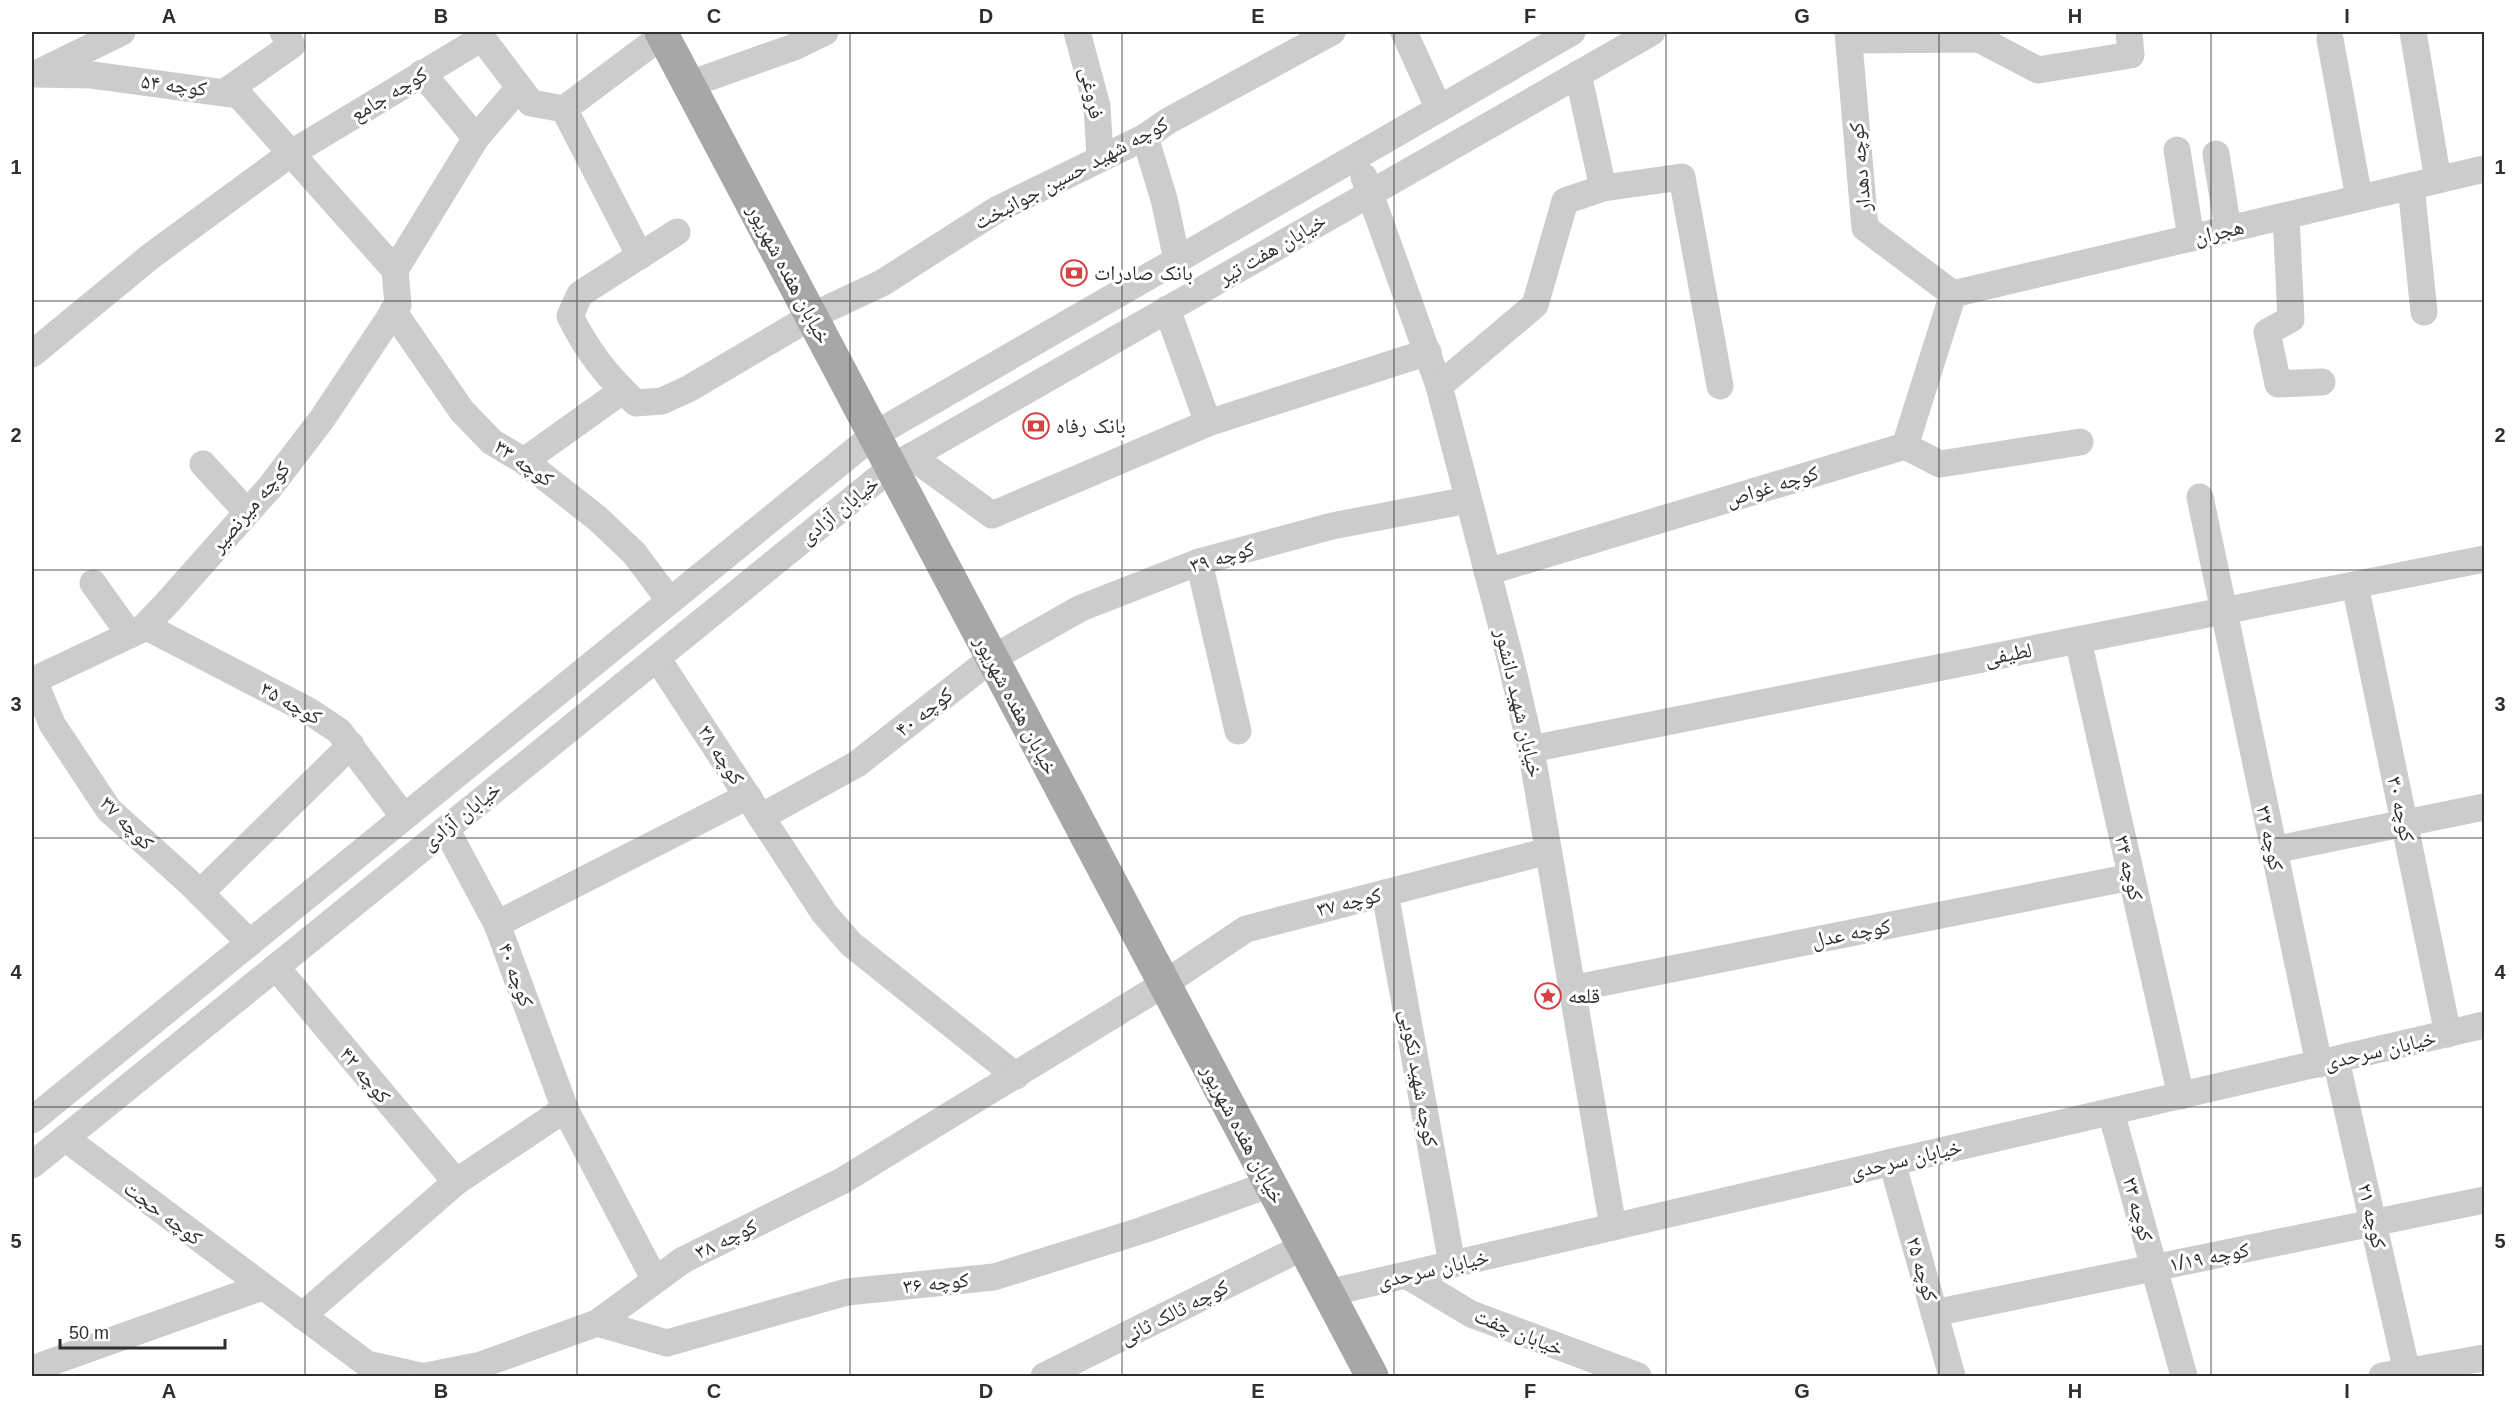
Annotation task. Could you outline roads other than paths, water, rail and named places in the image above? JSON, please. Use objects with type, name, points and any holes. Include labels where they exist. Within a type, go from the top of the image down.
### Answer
[{"type":"main road","name":"خیابان هفده شهریور","points":[[662,33],[874,435],[901,462],[991,659],[1372,1377]]},
{"type":"street","points":[[34,74],[122,32]]},
{"type":"street","points":[[225,92],[292,45],[283,32]]},
{"type":"street","points":[[690,84],[794,47],[825,32]]},
{"type":"street","name":"فروغی","points":[[1077,32],[1097,106],[1100,157]]},
{"type":"street","name":"کوچه شهید حسین جوانبخت","points":[[622,391],[636,404],[662,401],[744,358],[812,316],[882,283],[998,209],[1100,157],[1145,137],[1168,121],[1332,32]]},
{"type":"street","points":[[1404,32],[1438,109]]},
{"type":"street","name":"خیابان هفت تیر","points":[[874,435],[1572,32]]},
{"type":"street","name":"خیابان هفت تیر","points":[[901,462],[1652,32]]},
{"type":"street","points":[[1848,36],[1979,39],[2038,70],[2131,55],[2129,32]]},
{"type":"street","points":[[2414,32],[2438,180]]},
{"type":"street","points":[[481,35],[531,104],[564,109],[662,33]]},
{"type":"street","name":"کوچه جامع","points":[[32,354],[151,256],[290,154],[481,35]]},
{"type":"street","name":"کوچه دهدار","points":[[1848,36],[1865,228],[1953,294]]},
{"type":"street","points":[[2330,39],[2359,198]]},
{"type":"street","points":[[422,73],[476,138]]},
{"type":"street","name":"کوچه ۵۴","points":[[34,74],[92,75],[239,94],[395,270]]},
{"type":"street","points":[[1578,74],[1603,188]]},
{"type":"street","points":[[395,270],[476,138],[518,89]]},
{"type":"street","points":[[564,109],[640,256]]},
{"type":"street","points":[[1145,137],[1164,199],[1177,260]]},
{"type":"street","points":[[2177,150],[2191,238]]},
{"type":"street","points":[[2216,154],[2228,229]]},
{"type":"street","name":"خیابان شهید دانشور","points":[[1356,157],[1439,386],[1531,749],[1613,1227]]},
{"type":"street","name":"هجران","points":[[1953,294],[2484,169]]},
{"type":"street","points":[[1439,386],[1535,305],[1565,201],[1603,188],[1682,177],[1720,386]]},
{"type":"street","points":[[2411,186],[2424,312]]},
{"type":"street","points":[[2286,216],[2291,318],[2267,332],[2278,384],[2322,382]]},
{"type":"street","points":[[524,461],[622,391],[582,340],[570,316],[580,294],[677,232]]},
{"type":"street","name":"کوچه میرنصیر","points":[[33,681],[138,631],[247,513],[322,419],[398,305],[395,270]]},
{"type":"street","points":[[1953,294],[1905,446],[1940,464],[2080,442]]},
{"type":"street","points":[[1167,309],[1208,423]]},
{"type":"street","name":"کوچه ۳۳","points":[[393,311],[462,411],[492,442],[524,461],[597,518],[634,554],[670,601]]},
{"type":"street","points":[[901,462],[993,515],[1208,423],[1428,352]]},
{"type":"street","points":[[973,378],[992,410]]},
{"type":"street","name":"خیابان آزادی","points":[[32,1120],[874,435]]},
{"type":"street","name":"کوچه غواص","points":[[1487,572],[1905,446]]},
{"type":"street","name":"خیابان آزادی","points":[[32,1165],[901,462]]},
{"type":"street","points":[[203,464],[247,513]]},
{"type":"street","name":"کوچه ۳۲","points":[[2200,497],[2273,850],[2328,1062]]},
{"type":"street","name":"کوچه ۳۹","points":[[991,659],[1081,608],[1199,562],[1332,526],[1468,500]]},
{"type":"street","points":[[793,502],[816,529]]},
{"type":"street","name":"لطیفی","points":[[1531,749],[2484,560]]},
{"type":"street","points":[[1199,562],[1238,731]]},
{"type":"street","points":[[93,583],[138,631]]},
{"type":"street","name":"کوچه ۳۰","points":[[2355,585],[2448,1034]]},
{"type":"street","name":"کوچه ۳۵","points":[[138,631],[309,711],[339,731],[404,817]]},
{"type":"street","name":"کوچه ۳۴","points":[[2078,640],[2181,1096]]},
{"type":"street","name":"کوچه ۳۸","points":[[657,658],[824,913],[851,944],[1016,1076]]},
{"type":"street","name":"کوچه ۴۰","points":[[655,1280],[565,1109],[497,924],[755,806],[856,764],[991,659]]},
{"type":"street","name":"کوچه ۳۷","points":[[33,681],[52,724],[109,810],[200,893],[250,943]]},
{"type":"street","points":[[200,893],[351,745]]},
{"type":"street","points":[[2273,850],[2484,807]]},
{"type":"street","points":[[446,829],[497,924]]},
{"type":"street","name":"کوچه ۳۷","points":[[1164,984],[1245,929],[1548,851]]},
{"type":"street","points":[[355,857],[379,884]]},
{"type":"street","name":"کوچه عدل","points":[[1571,989],[2131,877]]},
{"type":"street","name":"کوچه شهید نکویی","points":[[1385,892],[1452,1264]]},
{"type":"street","name":"کوچه ۴۲","points":[[276,967],[456,1182]]},
{"type":"street","name":"کوچه ۳۸","points":[[426,1377],[481,1365],[597,1323],[683,1260],[842,1181],[1164,984]]},
{"type":"street","name":"خیابان سرحدی","points":[[1328,1293],[2484,1025]]},
{"type":"street","name":"کوچه ۲۱","points":[[2328,1062],[2373,1223],[2395,1374]]},
{"type":"street","name":"کوچه حجت","points":[[58,1098],[59,1115],[71,1126],[72,1132],[262,1287],[368,1364],[420,1377]]},
{"type":"street","points":[[302,1316],[456,1182],[565,1109]]},
{"type":"street","name":"کوچه ۲۳","points":[[2111,1112],[2184,1377]]},
{"type":"street","points":[[32,1159],[32,1165]]},
{"type":"street","name":"کوچه ۲۵","points":[[1892,1162],[1952,1377]]},
{"type":"street","name":"کوچه ۳۶","points":[[597,1323],[668,1343],[847,1292],[994,1277],[1143,1230],[1270,1184]]},
{"type":"street","name":"کوچه ۱/۱۹","points":[[1934,1313],[2484,1200]]},
{"type":"street","name":"کوچه ثالک ثانی","points":[[1044,1377],[1076,1369],[1303,1247]]},
{"type":"street","name":"خیابان چفت","points":[[1406,1275],[1471,1314],[1638,1377]]},
{"type":"street","points":[[32,1369],[262,1287]]},
{"type":"street","points":[[2395,1374],[2484,1358]]},
{"type":"place","name":"بانک صادرات","points":[[1074,273]]},
{"type":"place","name":"بانک رفاه","points":[[1036,426]]},
{"type":"place","name":"قلعه","points":[[1548,996]]}]
